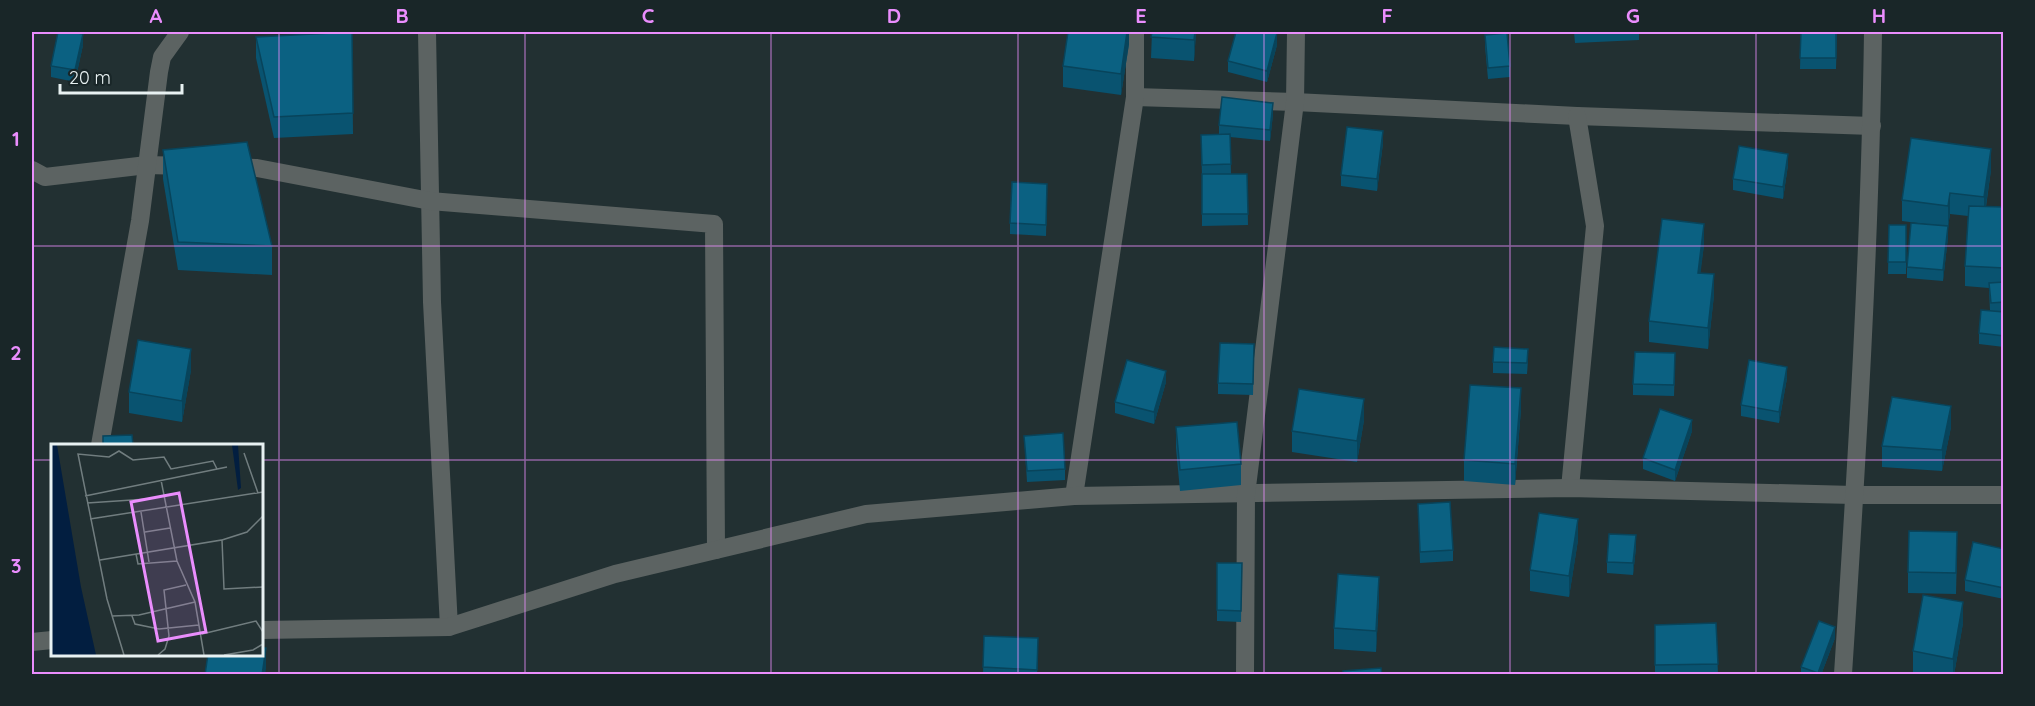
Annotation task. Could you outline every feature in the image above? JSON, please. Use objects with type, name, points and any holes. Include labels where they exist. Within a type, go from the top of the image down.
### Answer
[{"type":"street","points":[[100,444],[140,220],[162,57],[180,32]]},
{"type":"street","points":[[427,32],[432,302],[449,627]]},
{"type":"street","points":[[1074,496],[1135,97],[1135,32]]},
{"type":"street","points":[[1245,675],[1246,495],[1295,102],[1296,32]]},
{"type":"street","points":[[1843,675],[1872,126],[1873,32]]},
{"type":"street","points":[[1135,97],[1295,102],[1577,117],[1872,126]]},
{"type":"street","points":[[1569,488],[1595,226],[1577,117]]},
{"type":"street","points":[[32,170],[45,177],[147,165],[256,168],[430,201],[714,224],[716,550]]},
{"type":"street","points":[[262,630],[449,627],[615,574],[866,514],[1074,496],[1569,488],[1854,495],[2004,495]]},
{"type":"street","points":[[32,642],[51,640]]},
{"type":"building","points":[[58,32],[83,34],[75,70],[51,66]]},
{"type":"building","points":[[352,32],[353,113],[274,117],[256,37]]},
{"type":"building","points":[[1068,32],[1127,32],[1121,74],[1063,66]]},
{"type":"building","points":[[1152,32],[1195,32],[1194,40],[1151,37]]},
{"type":"building","points":[[1236,32],[1277,33],[1267,71],[1228,61]]},
{"type":"building","points":[[1801,32],[1836,32],[1836,58],[1800,58]]},
{"type":"building","points":[[1507,33],[1510,66],[1488,68],[1485,35]]},
{"type":"building","points":[[1222,97],[1273,103],[1270,130],[1219,125]]},
{"type":"building","points":[[1347,127],[1383,131],[1377,179],[1341,175]]},
{"type":"building","points":[[1230,134],[1231,164],[1202,165],[1201,135]]},
{"type":"building","points":[[1911,138],[1991,149],[1984,197],[1950,193],[1948,206],[1902,200]]},
{"type":"building","points":[[247,142],[272,246],[178,242],[163,150]]},
{"type":"building","points":[[1739,146],[1788,154],[1783,187],[1733,179]]},
{"type":"building","points":[[1202,174],[1247,174],[1248,214],[1202,214]]},
{"type":"building","points":[[1012,182],[1047,184],[1046,225],[1010,223]]},
{"type":"building","points":[[1969,206],[2004,207],[2004,268],[1965,266]]},
{"type":"building","points":[[1662,219],[1704,224],[1698,273],[1714,274],[1708,328],[1649,321]]},
{"type":"building","points":[[1911,223],[1948,226],[1943,270],[1907,267]]},
{"type":"building","points":[[1889,225],[1906,225],[1906,262],[1888,262]]},
{"type":"building","points":[[2004,282],[2004,302],[1991,303],[1989,283]]},
{"type":"building","points":[[1981,310],[2004,312],[2004,336],[1979,333]]},
{"type":"building","points":[[138,340],[191,349],[182,401],[129,392]]},
{"type":"building","points":[[1220,343],[1254,344],[1253,384],[1218,383]]},
{"type":"building","points":[[1494,347],[1528,349],[1527,363],[1493,362]]},
{"type":"building","points":[[1635,352],[1675,353],[1674,385],[1633,384]]},
{"type":"building","points":[[1127,360],[1166,371],[1154,412],[1115,402]]},
{"type":"building","points":[[1749,360],[1787,367],[1779,412],[1741,405]]},
{"type":"building","points":[[1470,385],[1521,388],[1515,464],[1464,460]]},
{"type":"building","points":[[1299,389],[1364,399],[1357,441],[1292,431]]},
{"type":"building","points":[[1892,397],[1951,406],[1942,450],[1882,446]]},
{"type":"building","points":[[1660,409],[1692,420],[1675,470],[1643,458]]},
{"type":"building","points":[[1237,422],[1241,464],[1180,470],[1176,427]]},
{"type":"building","points":[[1063,433],[1065,469],[1027,471],[1024,436]]},
{"type":"building","points":[[132,435],[133,444],[103,444],[103,436]]},
{"type":"building","points":[[1450,502],[1453,550],[1420,552],[1418,504]]},
{"type":"building","points":[[1539,513],[1578,519],[1569,576],[1530,570]]},
{"type":"building","points":[[1909,531],[1957,532],[1956,573],[1908,572]]},
{"type":"building","points":[[1609,534],[1636,535],[1633,563],[1607,562]]},
{"type":"building","points":[[1973,542],[2004,549],[2004,588],[1965,580]]},
{"type":"building","points":[[1217,563],[1242,563],[1241,611],[1217,610]]},
{"type":"building","points":[[1338,574],[1379,577],[1376,631],[1334,628]]},
{"type":"building","points":[[1923,595],[1963,602],[1953,659],[1913,651]]},
{"type":"building","points":[[1819,621],[1835,627],[1818,673],[1801,667]]},
{"type":"building","points":[[1716,623],[1718,664],[1655,665],[1655,625]]},
{"type":"building","points":[[984,636],[1038,638],[1037,670],[983,667]]},
{"type":"building","points":[[262,647],[266,648],[262,675],[205,675],[208,655],[262,655]]},
{"type":"building","points":[[1381,668],[1382,675],[1343,675],[1343,671]]}]
